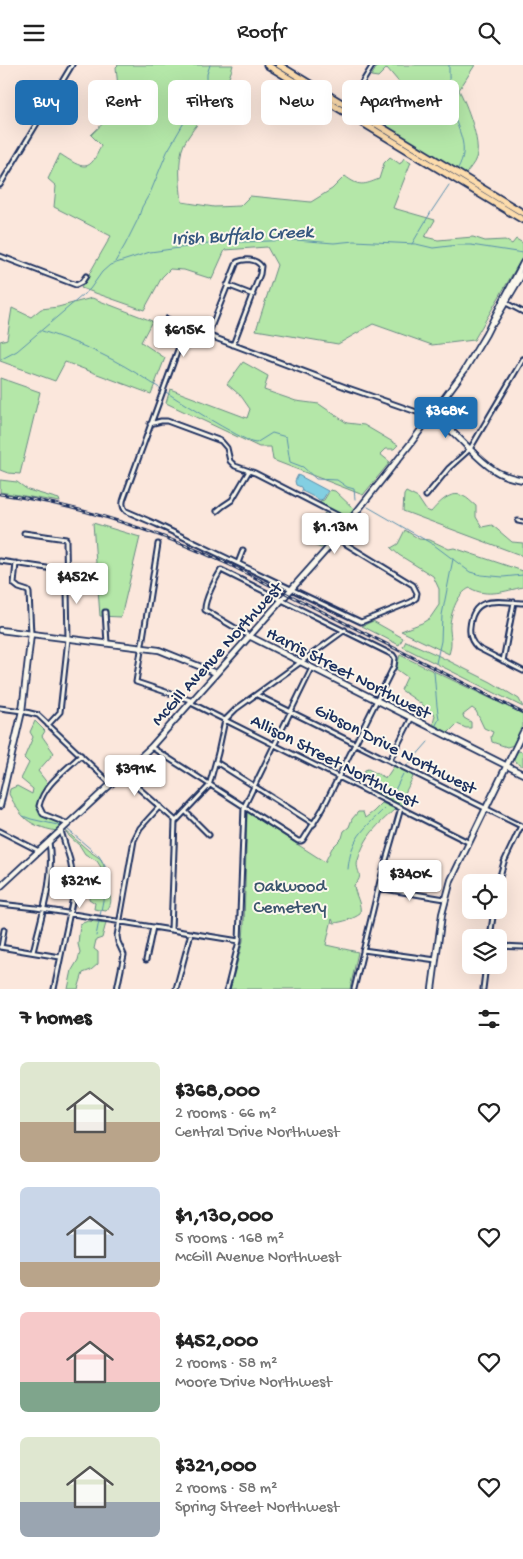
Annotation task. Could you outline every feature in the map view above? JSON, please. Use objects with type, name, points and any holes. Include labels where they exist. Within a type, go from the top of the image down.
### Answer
[{"type":"highway","points":[[267,65],[342,107]]},
{"type":"highway","points":[[279,65],[342,106]]},
{"type":"highway","points":[[371,125],[456,179],[478,189],[523,220]]},
{"type":"highway","points":[[372,125],[480,191],[522,213]]},
{"type":"street","points":[[0,185],[72,65]]},
{"type":"street","points":[[364,80],[373,65]]},
{"type":"street","points":[[0,256],[76,285],[82,282],[86,276]]},
{"type":"street","points":[[208,335],[237,262],[245,260],[258,262],[261,266],[261,271],[233,345]]},
{"type":"street","points":[[492,325],[510,297],[509,293],[521,271],[523,263]]},
{"type":"street","points":[[492,325],[496,313],[521,271]]},
{"type":"street","points":[[227,285],[252,295]]},
{"type":"street","points":[[506,303],[523,312]]},
{"type":"street","points":[[167,319],[188,329],[431,417],[444,425],[493,470],[523,481]]},
{"type":"street","name":"McGill Avenue Northwest","points":[[0,887],[151,747],[336,538],[431,417],[472,359],[492,325]]},
{"type":"street","points":[[188,329],[183,336],[167,378],[122,504],[126,511],[361,621],[411,602],[416,598],[417,593],[413,585],[336,538]]},
{"type":"street","points":[[426,497],[449,468],[470,449],[523,359]]},
{"type":"street","points":[[150,424],[168,421],[221,441],[227,448],[232,463],[350,521]]},
{"type":"street","points":[[218,511],[232,500],[249,471]]},
{"type":"street","points":[[518,521],[523,522]]},
{"type":"street","points":[[24,533],[66,539],[68,639],[60,713],[48,725]]},
{"type":"street","points":[[140,647],[158,543]]},
{"type":"street","points":[[238,563],[243,550]]},
{"type":"street","points":[[0,561],[67,571]]},
{"type":"street","points":[[0,806],[22,711],[31,634],[29,593],[14,584],[16,563]]},
{"type":"street","name":"Harris Street Northwest","points":[[281,599],[221,570],[204,605],[205,610],[249,636],[523,774]]},
{"type":"street","points":[[151,747],[298,841],[301,841],[323,808],[394,666],[395,658],[281,599]]},
{"type":"street","points":[[523,603],[490,601],[484,603],[474,611],[469,632],[473,644],[478,648],[523,671]]},
{"type":"street","points":[[503,661],[514,602]]},
{"type":"street","points":[[105,612],[107,643]]},
{"type":"street","points":[[0,630],[163,651],[216,673]]},
{"type":"street","points":[[171,930],[176,821],[210,785],[225,720],[236,709],[345,631]]},
{"type":"street","name":"Allison Street Northwest","points":[[140,647],[136,682],[190,700],[225,720],[468,842]]},
{"type":"street","points":[[227,989],[239,941],[244,807],[312,669]]},
{"type":"street","name":"Gibson Drive Northwest","points":[[257,695],[522,826]]},
{"type":"street","points":[[0,708],[38,715],[111,785]]},
{"type":"street","points":[[390,761],[411,719]]},
{"type":"street","points":[[432,989],[445,899],[451,879],[523,732]]},
{"type":"street","points":[[68,824],[43,814],[39,806],[48,787],[81,755]]},
{"type":"street","points":[[216,762],[314,824]]},
{"type":"street","points":[[124,773],[176,821]]},
{"type":"street","points":[[117,989],[124,955],[117,939],[119,921],[135,836],[160,806]]},
{"type":"street","points":[[354,989],[378,888],[401,808]]},
{"type":"street","points":[[186,812],[209,835]]},
{"type":"street","points":[[501,874],[504,862],[522,826]]},
{"type":"street","points":[[0,831],[39,851]]},
{"type":"street","points":[[54,989],[75,888],[70,860],[61,831]]},
{"type":"street","points":[[33,952],[50,872],[51,853],[49,842]]},
{"type":"street","points":[[378,888],[445,899]]},
{"type":"street","points":[[0,904],[239,941]]},
{"type":"street","points":[[146,960],[153,927]]},
{"type":"street","points":[[4,930],[1,947],[60,957]]},
{"type":"street","points":[[176,989],[191,933]]},
{"type":"street","points":[[507,946],[523,947]]},
{"type":"street","points":[[363,950],[436,960]]},
{"type":"street","points":[[483,989],[485,974]]},
{"type":"green space","points":[[118,65],[233,65],[228,80],[168,80],[168,125],[197,125],[184,144],[180,157],[182,202],[214,207],[240,206],[250,196],[311,202],[332,189],[345,176],[354,182],[369,183],[379,179],[384,163],[390,157],[400,164],[404,158],[411,162],[393,208],[435,220],[425,237],[438,240],[473,237],[485,241],[505,240],[512,244],[516,239],[523,243],[523,256],[474,340],[432,345],[373,324],[338,344],[256,330],[277,265],[267,247],[225,250],[212,279],[184,270],[170,269],[162,277],[144,310],[81,288],[111,236],[54,207],[56,186],[48,179],[60,154],[80,165],[89,165],[93,161],[101,145],[91,135],[101,125],[158,125],[158,80],[117,80],[116,67]]},
{"type":"green space","points":[[378,65],[475,65],[459,90],[459,80],[397,80],[387,68],[378,77],[371,76]]},
{"type":"green space","points":[[459,90],[469,113],[477,143],[476,158],[465,175],[385,125],[459,125]]},
{"type":"green space","points":[[92,298],[152,321],[141,342],[165,358],[151,394],[65,362],[55,381],[0,361],[0,341],[7,339],[12,308],[31,317],[41,309],[58,307]]},
{"type":"green space","points":[[243,362],[268,376],[264,390],[296,401],[319,404],[347,423],[364,425],[398,445],[394,449],[385,449],[380,454],[390,462],[363,495],[273,460],[271,447],[259,447],[166,403],[170,389],[247,418],[250,409],[241,396],[227,384]]},
{"type":"green space","points":[[0,378],[40,392],[20,474],[0,470]]},
{"type":"green space","points":[[0,480],[17,482],[28,490],[59,499],[60,502],[0,492]]},
{"type":"green space","points":[[330,490],[335,491],[354,509],[349,516],[321,505],[320,501],[324,500]]},
{"type":"green space","points":[[406,492],[418,498],[426,510],[431,512],[441,501],[449,496],[458,495],[465,497],[476,506],[476,517],[482,527],[492,525],[512,542],[523,543],[523,556],[403,511],[404,495]]},
{"type":"green space","points":[[324,513],[343,525],[327,545],[321,548],[310,544],[325,516]]},
{"type":"green space","points":[[93,523],[140,537],[121,617],[100,616]]},
{"type":"green space","points":[[405,530],[419,539],[430,540],[449,549],[454,548],[523,571],[523,587],[489,593],[483,593],[470,588],[461,595],[451,618],[449,654],[401,631],[430,618],[439,605],[439,589],[433,576],[391,548],[398,544]]},
{"type":"green space","points":[[373,621],[403,638],[399,645],[362,626]]},
{"type":"green space","points":[[406,641],[491,682],[519,699],[523,707],[403,647]]},
{"type":"green space","points":[[400,655],[523,714],[523,726],[514,745],[507,747],[492,742],[493,732],[484,728],[476,711],[472,708],[463,715],[464,718],[471,722],[471,728],[457,724],[448,733],[433,724],[435,715],[401,690],[407,677],[396,669]]},
{"type":"green space","points":[[35,721],[45,731],[42,736],[54,753],[38,771],[48,784],[37,803],[40,815],[64,823],[56,831],[27,820],[9,794],[10,789],[17,786],[32,794],[33,789],[21,779],[29,763],[24,758],[33,737],[30,732]]},
{"type":"green space","points":[[518,751],[523,752],[522,766],[513,760]]},
{"type":"green space","points":[[394,766],[407,771],[413,777],[405,793],[403,808],[375,793],[380,786],[379,783],[364,773],[368,769],[386,778]]},
{"type":"green space","name":"Oakwood Cemetery","points":[[382,803],[395,809],[368,837],[358,860],[359,878],[354,885],[360,906],[360,914],[337,923],[334,923],[332,919],[326,945],[358,952],[350,989],[230,989],[243,941],[247,812],[325,862],[332,848],[342,838],[344,831],[349,827],[352,819],[358,812],[363,812],[365,818]]},
{"type":"green space","points":[[66,831],[101,859],[104,866],[104,887],[111,899],[106,911],[94,909],[95,903],[89,899],[90,882],[100,875],[102,869],[97,861],[85,854]]},
{"type":"green space","points":[[88,921],[106,923],[102,938],[96,940],[94,949],[98,952],[98,964],[91,970],[83,973],[78,989],[68,989],[72,970],[80,952],[78,944],[80,924]]},
{"type":"water","points":[[298,475],[328,491],[323,499],[320,500],[302,491],[295,481]]},
{"type":"waterway","points":[[115,262],[138,219],[167,152],[204,93],[210,65]]},
{"type":"waterway","points":[[449,65],[451,103],[463,145],[462,160],[458,168]]},
{"type":"waterway","points":[[412,244],[449,185]]},
{"type":"waterway","name":"Irish Buffalo Creek","points":[[0,360],[17,351],[90,289],[102,272],[110,265],[150,252],[216,243],[296,240],[334,243],[354,241],[416,244],[433,248],[471,245],[523,253]]},
{"type":"waterway","points":[[42,331],[114,360],[207,418],[251,442],[256,443],[272,433],[286,437],[290,462],[303,467],[316,479],[337,480],[347,487],[354,489],[355,499]]},
{"type":"waterway","points":[[368,507],[434,545],[470,572],[503,577],[523,575]]},
{"type":"waterway","points":[[436,663],[441,641],[442,615],[453,559]]},
{"type":"waterway","points":[[434,672],[439,719],[435,727]]},
{"type":"waterway","points":[[407,766],[428,742]]},
{"type":"waterway","points":[[392,796],[403,774]]},
{"type":"waterway","points":[[348,869],[352,849],[359,835],[384,809]]},
{"type":"waterway","points":[[23,816],[62,826]]},
{"type":"waterway","points":[[67,829],[99,856],[105,866],[105,890],[100,916]]},
{"type":"waterway","points":[[96,936],[99,921]]},
{"type":"railway","points":[[0,494],[89,512],[175,541],[230,565],[523,713]]}]
